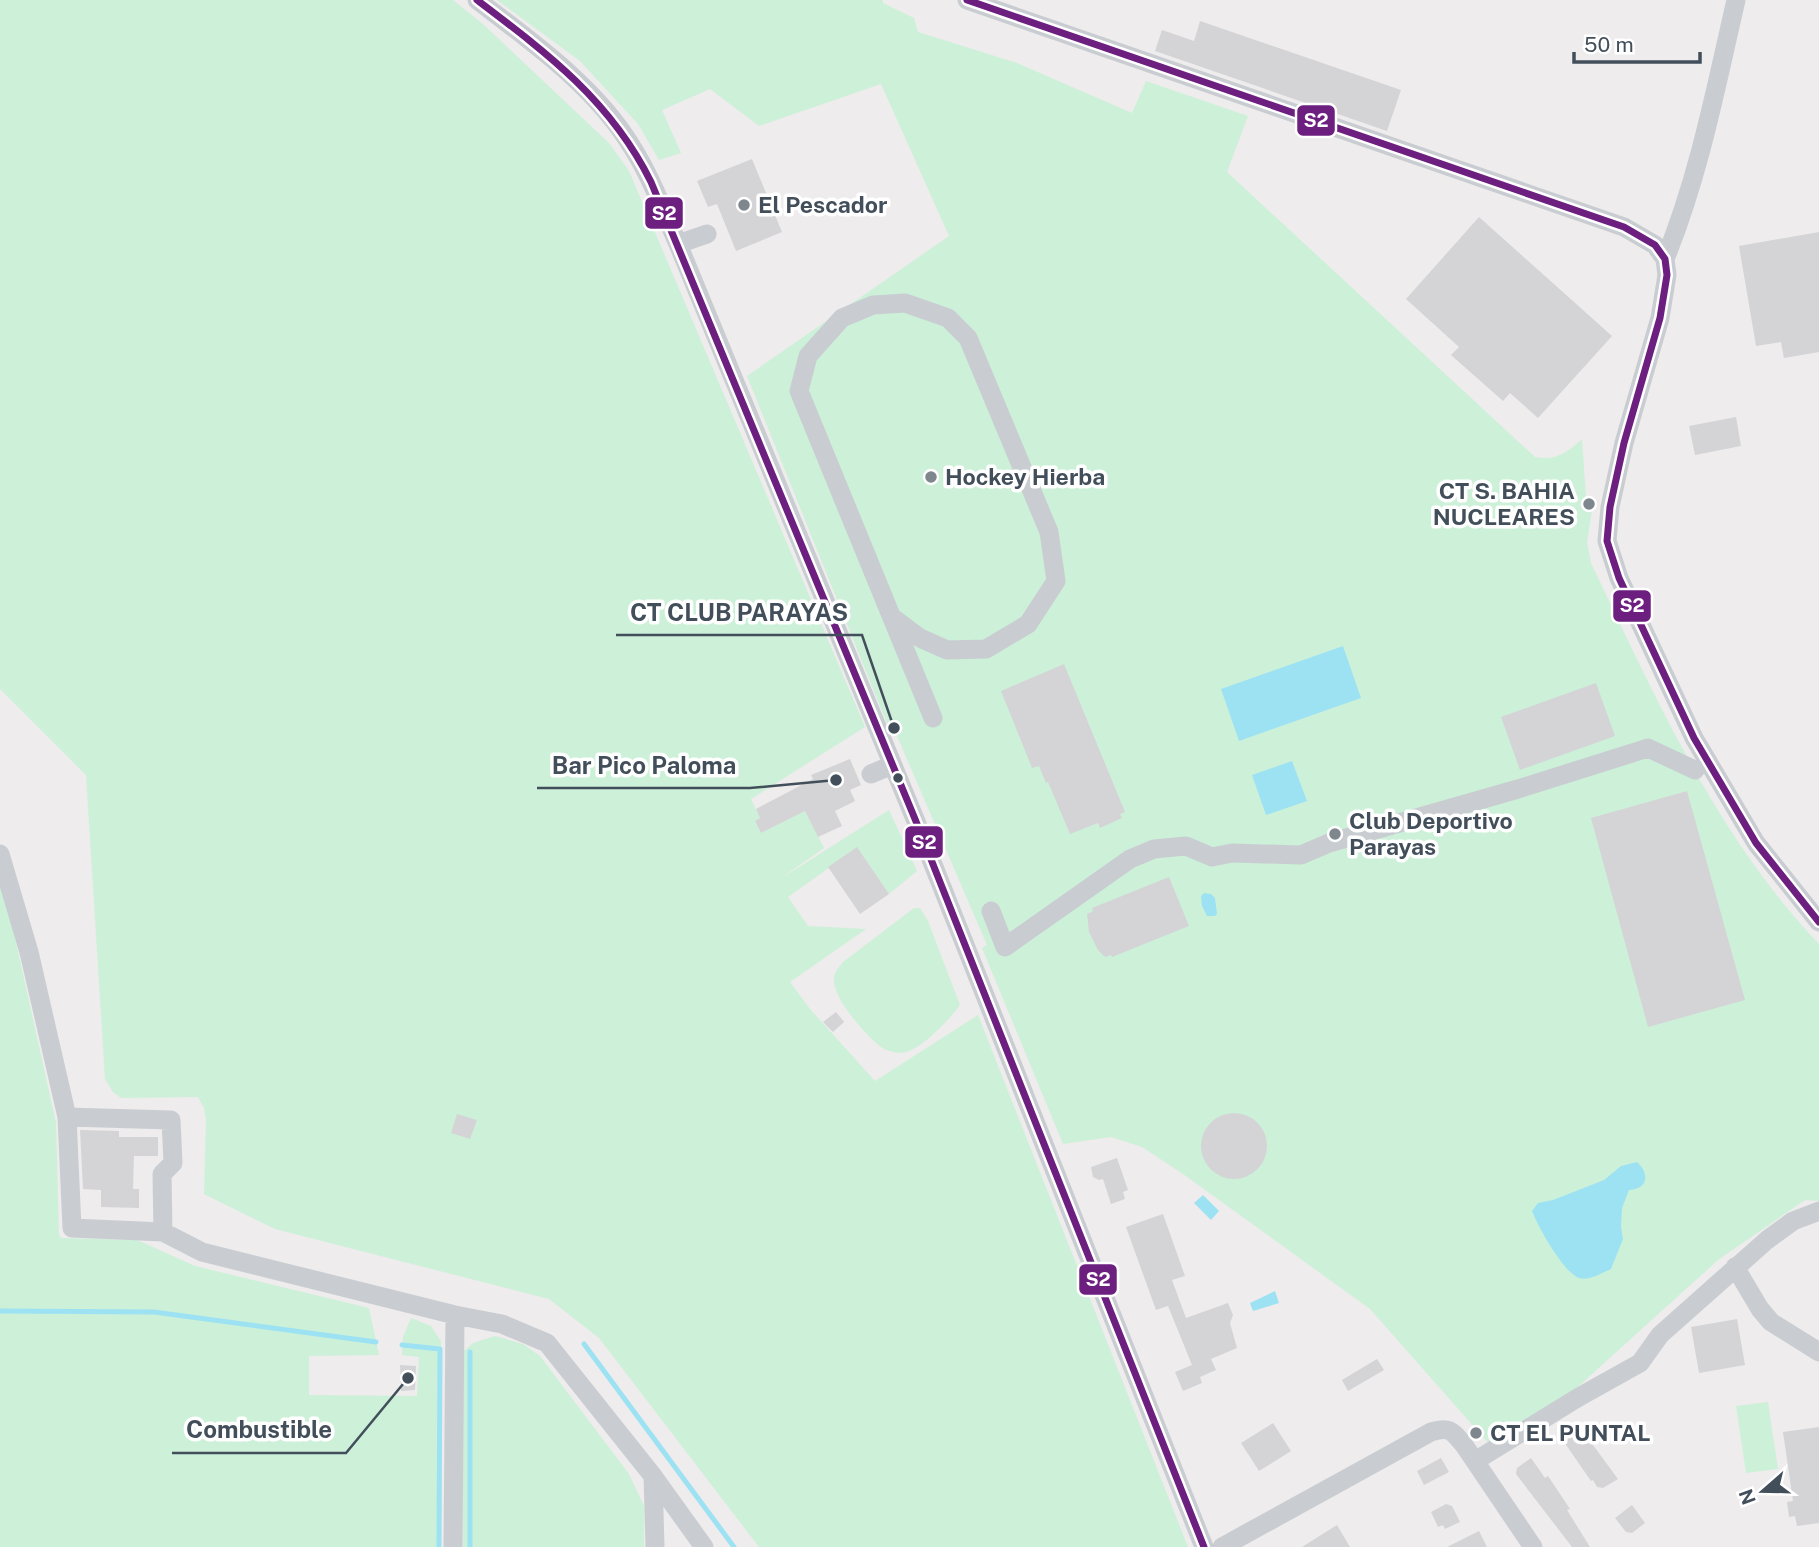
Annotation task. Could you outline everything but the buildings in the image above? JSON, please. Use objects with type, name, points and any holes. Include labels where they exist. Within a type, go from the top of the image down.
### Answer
[{"type":"street","points":[[477,0],[548,54],[616,125],[641,163],[678,244],[892,765],[1204,1547]]},
{"type":"street","points":[[967,0],[1624,227],[1656,245],[1665,259],[1667,275],[1660,318],[1624,443],[1610,507],[1607,541],[1619,578],[1694,738],[1756,843],[1819,922]]},
{"type":"street","points":[[1665,259],[1679,224],[1702,146],[1736,0]]},
{"type":"street","points":[[678,244],[707,234]]},
{"type":"street","points":[[891,617],[920,638],[947,650],[986,649],[1028,624],[1056,581],[1049,532],[968,338],[948,318],[905,303],[873,305],[842,318],[808,356],[799,391],[891,617],[933,718]]},
{"type":"street","points":[[991,911],[1006,947],[1130,859],[1154,849],[1186,846],[1212,858],[1232,853],[1301,855],[1329,843],[1518,789],[1648,748],[1695,770]]},
{"type":"street","points":[[871,774],[892,765]]},
{"type":"street","points":[[0,854],[29,952],[67,1117],[72,1228],[163,1232],[202,1252],[455,1315],[502,1324],[547,1343],[653,1476],[704,1547]]},
{"type":"street","points":[[67,1117],[171,1120],[173,1163],[162,1174],[163,1232]]},
{"type":"street","points":[[1475,1461],[1640,1363],[1660,1335],[1735,1267],[1781,1229],[1807,1214],[1819,1211]]},
{"type":"street","points":[[1735,1267],[1770,1322],[1819,1352]]},
{"type":"street","points":[[453,1547],[455,1315]]},
{"type":"street","points":[[1222,1547],[1431,1432],[1443,1428],[1451,1431],[1475,1461],[1533,1547]]},
{"type":"street","points":[[653,1476],[655,1547]]},
{"type":"green space","points":[[0,0],[453,0],[484,25],[609,143],[629,171],[865,727],[751,799],[760,818],[755,821],[761,833],[805,811],[824,848],[777,881],[889,810],[917,871],[889,894],[857,848],[788,897],[808,926],[866,929],[790,982],[810,1009],[875,1081],[978,1015],[1188,1547],[759,1547],[599,1338],[549,1299],[275,1229],[204,1194],[206,1120],[198,1097],[121,1098],[113,1092],[105,1079],[86,775],[0,689]]},
{"type":"green space","name":"Club Deportivo Parayas","points":[[497,0],[883,0],[883,3],[914,18],[918,32],[1017,63],[1132,113],[1146,81],[1248,116],[1227,172],[1535,457],[1561,455],[1582,439],[1585,508],[1592,510],[1587,542],[1591,563],[1664,714],[1718,811],[1782,902],[1819,944],[1819,1201],[1805,1200],[1718,1260],[1571,1393],[1491,1446],[1370,1309],[1183,1174],[1142,1147],[1111,1137],[1063,1144],[982,948],[987,945],[897,736],[892,736],[747,376],[949,236],[881,84],[759,126],[710,89],[662,110],[681,153],[659,160],[638,124],[580,61]]},
{"type":"green space","points":[[0,870],[56,1123],[61,1238],[137,1240],[195,1266],[369,1308],[379,1355],[309,1356],[309,1395],[417,1396],[419,1357],[402,1355],[403,1337],[411,1318],[431,1326],[441,1341],[441,1547],[0,1547]]},
{"type":"green space","points":[[914,908],[920,908],[928,921],[960,1005],[926,1041],[909,1051],[899,1053],[883,1048],[860,1026],[839,998],[834,978],[843,962]]},
{"type":"green space","points":[[495,1336],[523,1344],[540,1356],[629,1474],[644,1506],[644,1547],[463,1547],[463,1352],[473,1343]]},
{"type":"green space","points":[[1768,1402],[1778,1469],[1746,1473],[1736,1406]]},
{"type":"water","points":[[1343,646],[1361,698],[1239,741],[1221,689]]},
{"type":"water","points":[[1292,761],[1307,801],[1266,815],[1252,775]]},
{"type":"water","points":[[1204,893],[1215,898],[1215,916],[1207,916],[1202,906],[1201,896]]},
{"type":"water","points":[[1637,1162],[1644,1171],[1645,1180],[1640,1187],[1629,1190],[1622,1208],[1623,1239],[1611,1269],[1591,1278],[1579,1278],[1559,1259],[1532,1211],[1538,1203],[1553,1200],[1604,1180],[1621,1166]]},
{"type":"water","points":[[1203,1195],[1219,1211],[1211,1220],[1194,1203]]},
{"type":"water","points":[[1275,1291],[1279,1303],[1253,1311],[1250,1303]]},
{"type":"waterway","points":[[0,1311],[154,1312],[376,1342]]},
{"type":"waterway","points":[[584,1344],[734,1547]]},
{"type":"waterway","points":[[402,1345],[440,1349],[439,1547]]},
{"type":"waterway","points":[[470,1352],[470,1547]]},
{"type":"transit line","name":"S2","points":[[477,0],[528,39],[597,103],[635,153],[651,182],[915,819],[1204,1547]]},
{"type":"transit line","name":"S2","points":[[967,0],[1624,227],[1655,245],[1665,259],[1667,275],[1660,318],[1624,443],[1610,507],[1607,541],[1619,578],[1694,738],[1756,843],[1819,922]]},
{"type":"place","name":"El Pescador","points":[[744,205]]},
{"type":"place","name":"Hockey Hierba","points":[[931,477]]},
{"type":"place","name":"CT S. BAHIA NUCLEARES","points":[[1589,504]]},
{"type":"place","name":"CT CLUB PARAYAS","points":[[894,728]]},
{"type":"place","name":"Bar Pico Paloma","points":[[836,780]]},
{"type":"place","name":"Club Deportivo Parayas","points":[[1335,834]]},
{"type":"place","name":"Combustible","points":[[408,1378]]},
{"type":"place","name":"CT EL PUNTAL","points":[[1476,1433]]}]
